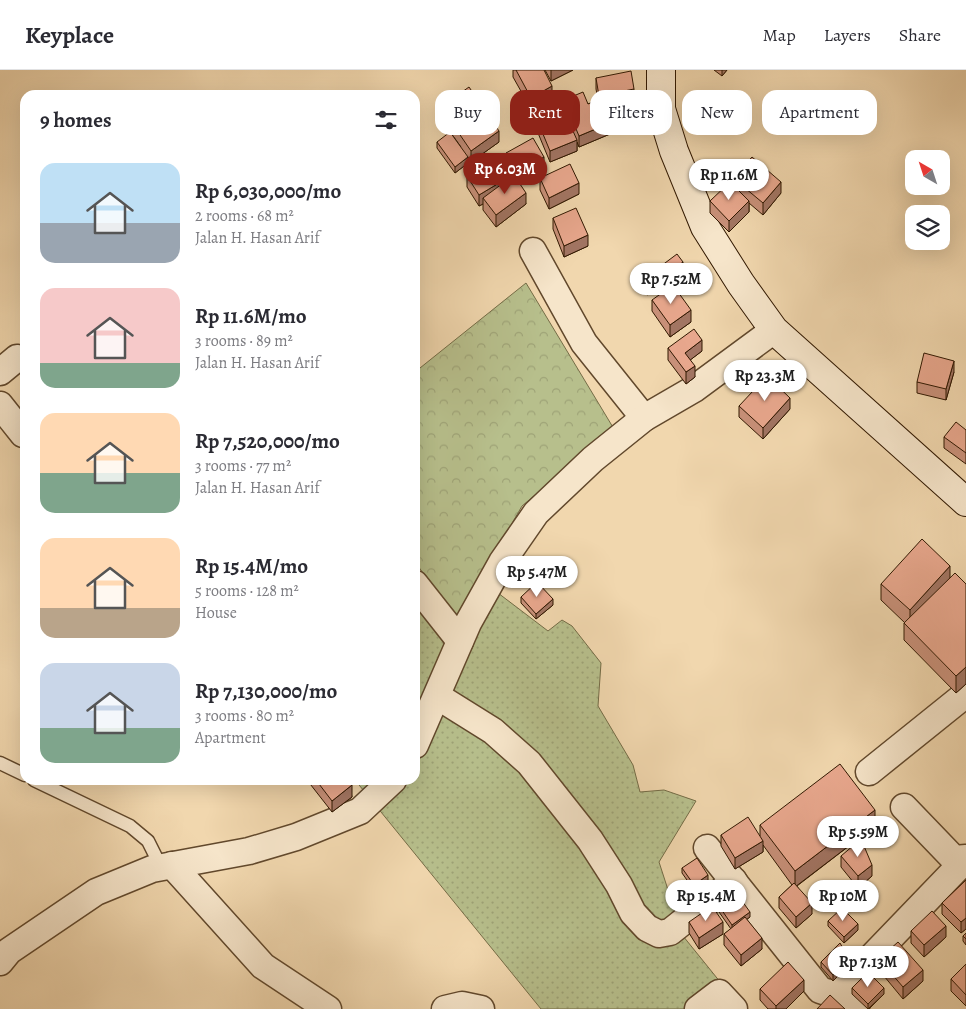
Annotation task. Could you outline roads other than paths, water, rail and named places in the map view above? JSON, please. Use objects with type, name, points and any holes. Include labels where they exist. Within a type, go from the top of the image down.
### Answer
[{"type":"main road","points":[[660,70],[661,109],[674,151],[704,227],[774,330],[963,494]]},
{"type":"street","points":[[533,251],[584,342],[644,418]]},
{"type":"street","points":[[420,734],[460,641],[502,562],[536,513],[593,459],[644,418],[694,389],[774,330]]},
{"type":"street","points":[[0,405],[20,430]]},
{"type":"street","points":[[420,590],[460,641]]},
{"type":"street","points":[[869,772],[966,694]]},
{"type":"street","points":[[437,696],[493,731],[529,763],[590,840],[619,885],[633,912],[647,928],[659,934],[670,932],[734,881]]},
{"type":"street","points":[[3,953],[96,892],[167,866],[249,851],[296,837],[360,810],[388,785]]},
{"type":"street","points":[[904,807],[954,859],[966,858]]},
{"type":"street","points":[[707,848],[820,990],[847,1000],[966,858]]},
{"type":"street","points":[[167,866],[263,966],[328,1009]]},
{"type":"street","points":[[698,1009],[719,992],[734,1009]]},
{"type":"street","points":[[445,1009],[462,1005],[481,1009]]},
{"type":"lane","points":[[0,764],[20,774]]},
{"type":"lane","points":[[44,785],[130,826],[148,842],[167,866]]}]
